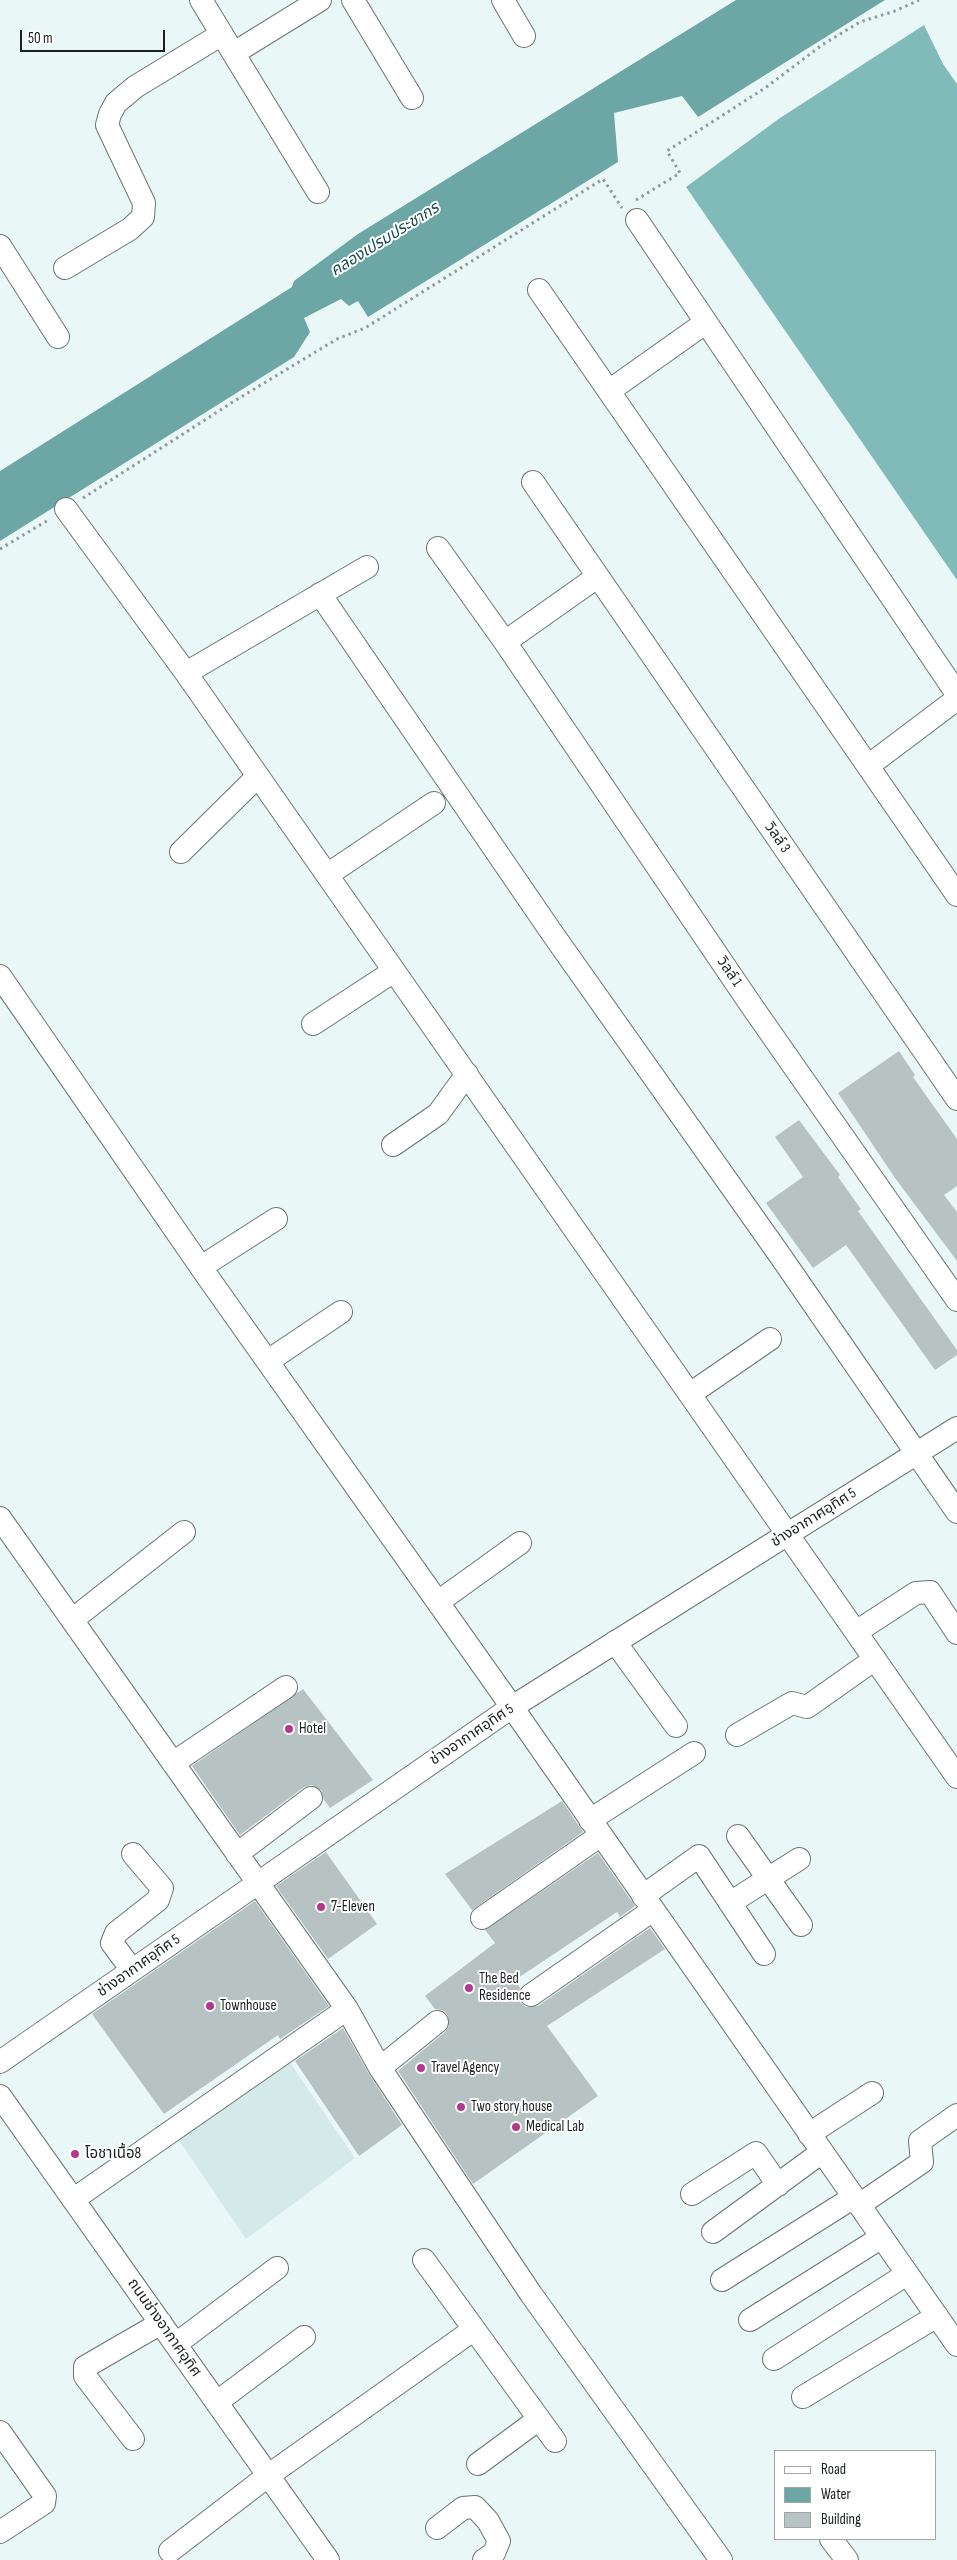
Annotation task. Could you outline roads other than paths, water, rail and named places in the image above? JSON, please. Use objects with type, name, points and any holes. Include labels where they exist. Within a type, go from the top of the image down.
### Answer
[{"type":"street","points":[[201,0],[318,192]]},
{"type":"street","points":[[234,54],[320,0]]},
{"type":"street","points":[[353,0],[412,98]]},
{"type":"street","points":[[503,0],[524,36]]},
{"type":"street","points":[[65,268],[130,229],[143,217],[144,203],[107,125],[116,103],[135,87],[222,34]]},
{"type":"street","points":[[637,220],[957,694]]},
{"type":"street","points":[[0,246],[58,337]]},
{"type":"street","points":[[539,290],[957,895]]},
{"type":"street","points":[[609,391],[705,323]]},
{"type":"street","name":"วิลล์ 3","points":[[533,482],[957,1099]]},
{"type":"street","points":[[66,509],[186,673],[955,1771]]},
{"type":"street","name":"วิลล์ 1","points":[[438,548],[505,642],[752,1005],[957,1300]]},
{"type":"street","points":[[186,673],[367,567]]},
{"type":"street","points":[[505,642],[597,577]]},
{"type":"street","points":[[320,594],[552,934],[779,1254],[915,1454],[957,1512]]},
{"type":"street","points":[[868,766],[957,699]]},
{"type":"street","points":[[181,852],[258,776]]},
{"type":"street","points":[[327,875],[434,803]]},
{"type":"street","points":[[313,1024],[394,971]]},
{"type":"street","points":[[0,976],[200,1267],[512,1707],[957,2345]]},
{"type":"street","points":[[393,1145],[438,1114],[466,1074]]},
{"type":"street","points":[[200,1267],[276,1219]]},
{"type":"street","points":[[268,1361],[341,1312]]},
{"type":"street","points":[[690,1394],[770,1339]]},
{"type":"street","name":"ช่างอากาศอุทิศ 5","points":[[0,2062],[512,1707],[957,1428]]},
{"type":"street","points":[[0,1518],[347,2009],[380,2068],[531,2294],[721,2560]]},
{"type":"street","points":[[72,1620],[184,1532]]},
{"type":"street","points":[[438,1602],[520,1543]]},
{"type":"street","points":[[856,1632],[916,1593],[930,1592],[957,1633]]},
{"type":"street","points":[[615,1642],[676,1726]]},
{"type":"street","points":[[737,1735],[792,1703],[807,1707],[875,1659]]},
{"type":"street","points":[[173,1764],[286,1687]]},
{"type":"street","points":[[482,1918],[595,1828],[694,1753]]},
{"type":"street","points":[[237,1854],[311,1798]]},
{"type":"street","points":[[738,1836],[801,1925]]},
{"type":"street","points":[[132,1970],[112,1943],[116,1933],[158,1900],[162,1888],[133,1854]]},
{"type":"street","points":[[530,1995],[648,1903],[698,1856],[764,1954]]},
{"type":"street","points":[[730,1903],[799,1859]]},
{"type":"street","points":[[74,2199],[347,2009]]},
{"type":"street","points":[[380,2068],[437,2022]]},
{"type":"street","points":[[809,2134],[872,2093]]},
{"type":"street","name":"ถนนช่างอากาศอุทิศ","points":[[0,2096],[328,2560]]},
{"type":"street","points":[[722,2280],[922,2162],[920,2141],[957,2115]]},
{"type":"street","points":[[692,2194],[756,2152],[778,2185]]},
{"type":"street","points":[[713,2232],[822,2152]]},
{"type":"street","points":[[750,2320],[882,2237]]},
{"type":"street","points":[[424,2260],[555,2441]]},
{"type":"street","points":[[176,2344],[277,2268]]},
{"type":"street","points":[[774,2359],[907,2274]]},
{"type":"street","points":[[803,2397],[937,2316]]},
{"type":"street","points":[[133,2439],[85,2376],[85,2367],[161,2323]]},
{"type":"street","points":[[170,2551],[269,2475],[473,2330]]},
{"type":"street","points":[[217,2402],[304,2337]]},
{"type":"street","points":[[478,2464],[539,2419]]},
{"type":"street","points":[[0,2432],[45,2496],[44,2503],[1,2528]]},
{"type":"street","points":[[437,2528],[463,2508],[474,2507],[488,2521],[498,2541],[494,2553],[484,2560]]},
{"type":"street","points":[[832,2540],[847,2560]]},
{"type":"water","name":"คลองเปรมประชากร","points":[[736,0],[885,0],[698,117],[682,96],[614,113],[618,162],[368,317],[358,301],[349,306],[341,299],[304,318],[310,332],[294,357],[0,541],[0,471],[292,287],[294,281],[358,234]]},
{"type":"place","name":"Hotel","points":[[289,1729]]},
{"type":"place","name":"7-Eleven","points":[[321,1907]]},
{"type":"place","name":"The Bed Residence","points":[[469,1988]]},
{"type":"place","name":"Townhouse","points":[[210,2006]]},
{"type":"place","name":"Travel Agency","points":[[421,2068]]},
{"type":"place","name":"Two story house","points":[[461,2107]]},
{"type":"place","name":"Medical Lab","points":[[516,2127]]},
{"type":"place","name":"โอชาเนื้อ8","points":[[75,2154]]}]
